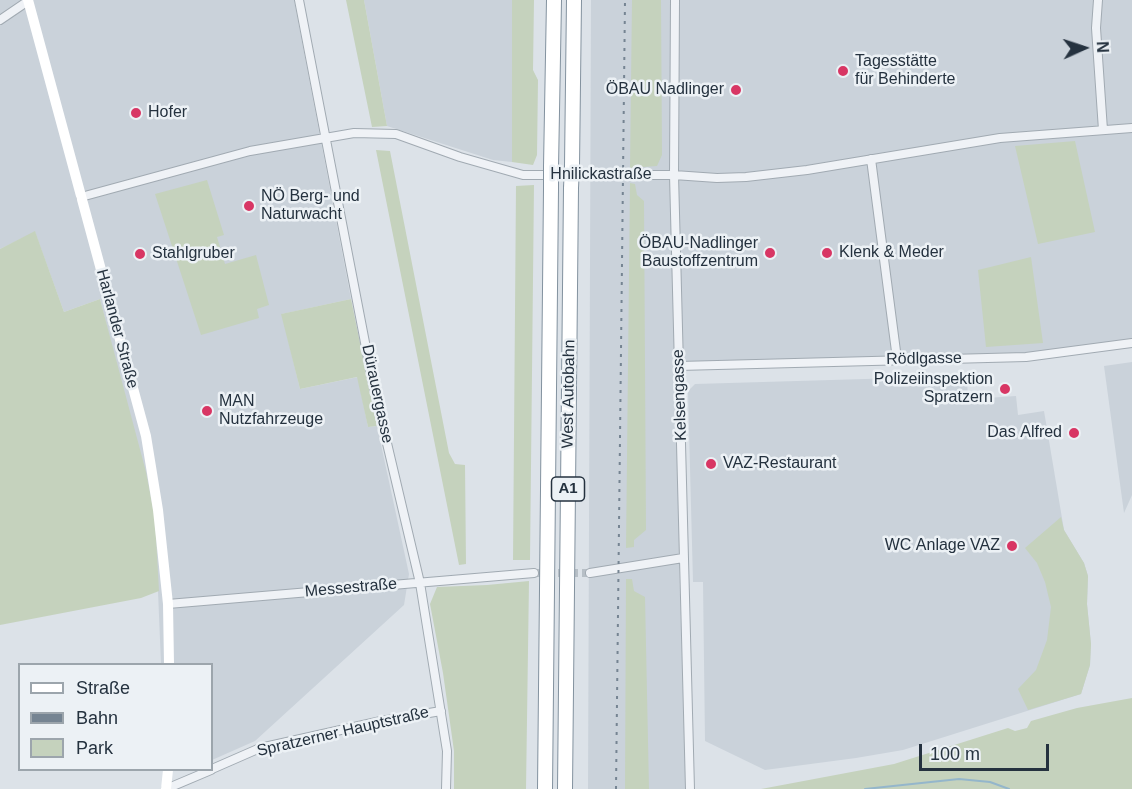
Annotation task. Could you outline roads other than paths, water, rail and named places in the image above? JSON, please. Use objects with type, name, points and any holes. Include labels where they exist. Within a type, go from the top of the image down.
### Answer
[{"type":"highway","name":"West Autobahn","points":[[545,789],[554,0]]},
{"type":"highway","name":"West Autobahn","points":[[565,789],[574,0]]},
{"type":"main road","name":"Harlander Straße","points":[[28,0],[146,436],[158,510],[168,604],[169,663]]},
{"type":"main road","points":[[166,789],[168,771]]},
{"type":"street","points":[[0,20],[28,0]]},
{"type":"street","name":"Dürauergasse","points":[[298,0],[374,384],[420,583],[447,751],[446,789]]},
{"type":"street","name":"Kelsengasse","points":[[675,0],[674,175],[690,789]]},
{"type":"street","points":[[1098,0],[1096,28],[1103,130]]},
{"type":"street","name":"Hnilickastraße","points":[[81,197],[250,151],[354,133],[396,134],[460,157],[523,174],[674,175],[717,178],[807,170],[1000,138],[1132,128]]},
{"type":"street","points":[[871,159],[897,360]]},
{"type":"street","name":"Rödlgasse","points":[[679,366],[1026,357],[1132,344]]},
{"type":"street","points":[[590,573],[639,567],[683,558]]},
{"type":"street","name":"Messestraße","points":[[168,604],[534,573]]},
{"type":"street","name":"Spratzerner Hauptstraße","points":[[213,769],[260,748],[381,721],[441,711]]},
{"type":"street","name":"Spratzerner Hauptstraße","points":[[166,789],[209,771]]},
{"type":"waterway","points":[[865,789],[959,779],[990,782],[1009,789]]},
{"type":"tunnel","points":[[534,573],[590,573]]},
{"type":"railway","points":[[616,789],[625,0]]},
{"type":"place","name":"Tagesstätte für Behinderte","points":[[843,71]]},
{"type":"place","name":"ÖBAU Nadlinger","points":[[736,90]]},
{"type":"place","name":"Hofer","points":[[136,113]]},
{"type":"place","name":"NÖ Berg- und Naturwacht","points":[[249,206]]},
{"type":"place","name":"ÖBAU-Nadlinger Baustoffzentrum","points":[[770,253]]},
{"type":"place","name":"Klenk & Meder","points":[[827,253]]},
{"type":"place","name":"Stahlgruber","points":[[140,254]]},
{"type":"place","name":"Polizeiinspektion Spratzern","points":[[1005,389]]},
{"type":"place","name":"MAN Nutzfahrzeuge","points":[[207,411]]},
{"type":"place","name":"Das Alfred","points":[[1074,433]]},
{"type":"place","name":"VAZ-Restaurant","points":[[711,464]]},
{"type":"place","name":"WC Anlage VAZ","points":[[1012,546]]}]
